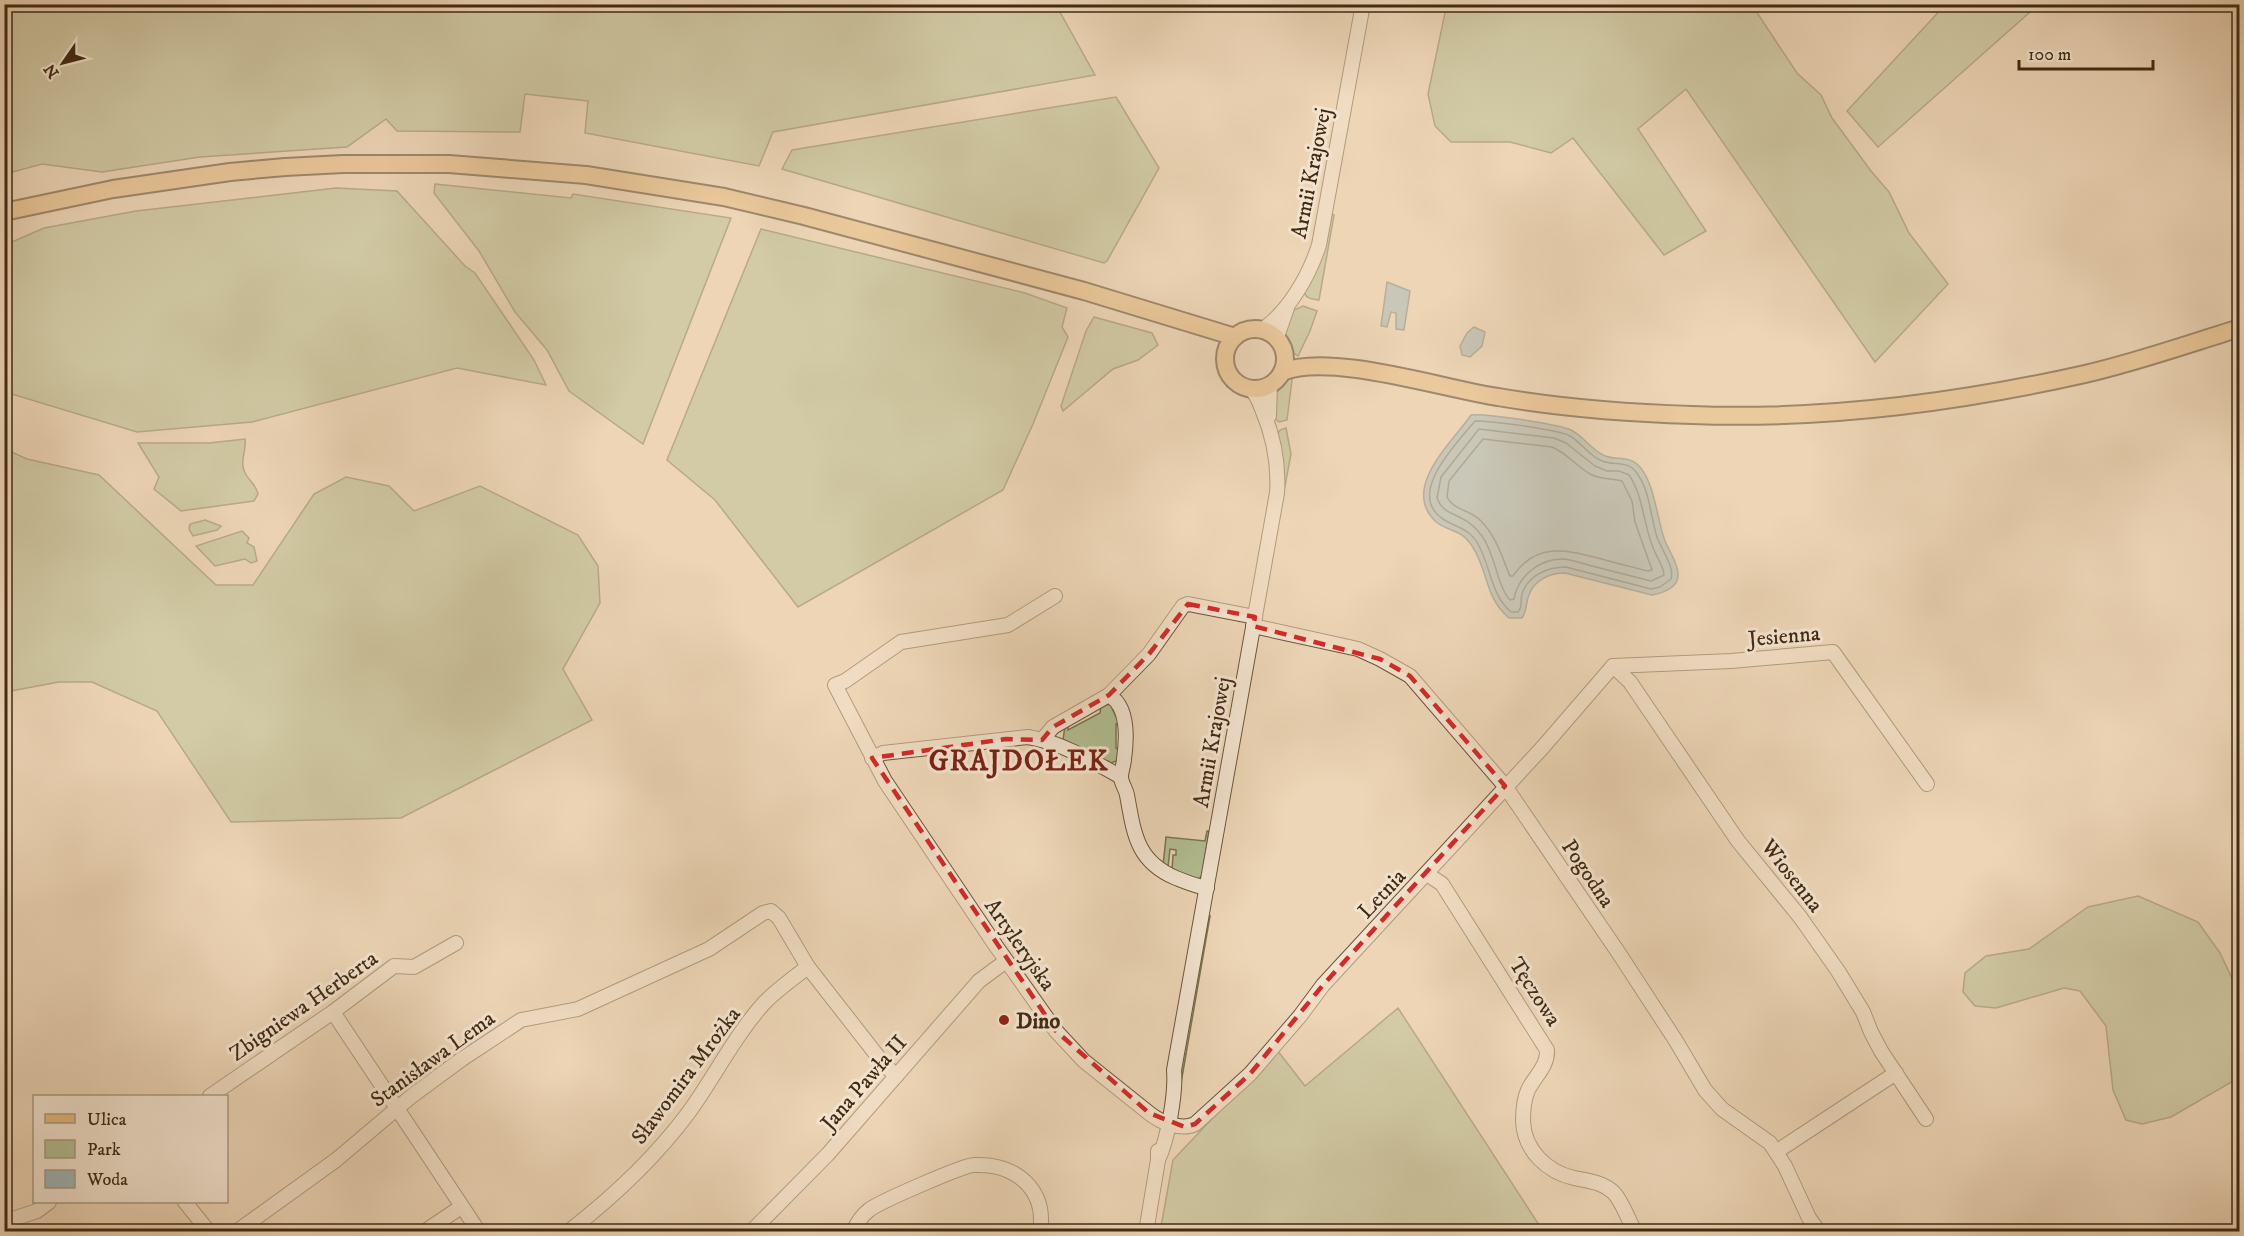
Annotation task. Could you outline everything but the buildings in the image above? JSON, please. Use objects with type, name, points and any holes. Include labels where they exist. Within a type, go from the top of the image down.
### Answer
[{"type":"main road","points":[[4,212],[113,189],[230,172],[285,167],[343,164],[439,164],[586,175],[702,193],[794,213],[1084,291],[1235,337]]},
{"type":"main road","points":[[1196,326],[1215,340],[1226,353]]},
{"type":"main road","points":[[1316,365],[1282,372],[1270,385],[1251,389],[1237,384],[1230,376],[1225,363],[1229,344],[1235,337],[1248,330],[1262,330],[1281,346],[1288,356],[1316,365],[1375,373],[1499,398],[1692,415],[1770,416],[1883,408],[1978,395],[2086,374],[2240,328]]},
{"type":"main road","points":[[1281,346],[1282,372]]},
{"type":"street","name":"Armii Krajowej","points":[[1281,346],[1278,333],[1287,306],[1310,268],[1319,245],[1363,4]]},
{"type":"street","name":"Armii Krajowej","points":[[1262,330],[1287,306]]},
{"type":"street","name":"Armii Krajowej","points":[[1269,421],[1270,385]]},
{"type":"street","name":"Armii Krajowej","points":[[1146,1232],[1158,1160],[1164,1148],[1169,1081],[1174,1070],[1278,480],[1276,450],[1269,421],[1251,389]]},
{"type":"street","name":"Artyleryjska","points":[[1055,597],[1008,625],[901,642],[835,685],[872,758],[916,828],[1056,1031],[1084,1061],[1149,1113],[1165,1122]]},
{"type":"street","points":[[1042,740],[1053,727],[1109,695],[1149,654],[1183,606],[1188,604],[1254,622]]},
{"type":"street","name":"Pogodna","points":[[1254,622],[1358,649],[1410,676],[1505,786],[1620,955],[1705,1090],[1722,1109],[1770,1143],[1785,1166],[1809,1218],[1819,1232]]},
{"type":"street","name":"Jesienna","points":[[1613,666],[1731,661],[1833,652],[1927,784]]},
{"type":"street","name":"Letnia","points":[[1165,1122],[1185,1127],[1195,1124],[1250,1074],[1300,1016],[1323,985],[1543,747],[1613,666]]},
{"type":"street","name":"Wiosenna","points":[[1613,666],[1630,682],[1738,841],[1800,917],[1838,971],[1855,997],[1871,1032],[1926,1119]]},
{"type":"street","points":[[1109,695],[1118,700],[1124,720],[1126,741],[1121,777],[1127,791],[1134,833],[1144,855],[1160,870],[1195,886],[1207,888]]},
{"type":"street","points":[[872,758],[883,753],[1028,737],[1042,740],[1121,777]]},
{"type":"street","name":"Tęczowa","points":[[1427,874],[1442,884],[1547,1050],[1548,1059],[1527,1092],[1523,1108],[1524,1131],[1528,1143],[1544,1163],[1559,1172],[1574,1178],[1594,1181],[1613,1192],[1635,1232]]},
{"type":"street","name":"Stanisława Lema","points":[[236,1232],[336,1160],[462,1059],[521,1020],[578,1009],[709,949],[763,913],[771,911],[779,918],[808,967]]},
{"type":"street","name":"Zbigniewa Herberta","points":[[211,1095],[333,1012],[394,966],[414,967],[456,943]]},
{"type":"street","name":"Jana Pawła II","points":[[752,1232],[828,1154],[979,981],[1006,961]]},
{"type":"street","points":[[808,967],[883,1063],[897,1076]]},
{"type":"street","name":"Sławomira Mrożka","points":[[568,1232],[600,1207],[655,1154],[688,1113],[765,1002],[785,983],[808,967]]},
{"type":"street","points":[[333,1012],[479,1232]]},
{"type":"street","points":[[1776,1152],[1896,1073]]},
{"type":"street","points":[[853,1232],[860,1219],[880,1203],[974,1165],[1001,1168],[1015,1174],[1031,1187],[1041,1208],[1040,1232]]},
{"type":"street","points":[[4,1222],[37,1211],[48,1203]]},
{"type":"street","points":[[186,1203],[209,1232]]},
{"type":"street","points":[[424,1232],[461,1206]]},
{"type":"highlighted area","points":[[1188,604],[1255,617],[1253,626],[1380,659],[1410,676],[1505,786],[1323,985],[1250,1074],[1195,1124],[1185,1127],[1149,1113],[1056,1031],[872,758],[1006,739],[1042,740],[1053,727],[1109,695],[1149,654]]},
{"type":"green space","points":[[5,4],[1056,5],[1095,75],[773,132],[759,166],[585,133],[588,101],[525,94],[520,132],[397,131],[386,119],[347,147],[200,157],[102,172],[42,164],[5,174]]},
{"type":"green space","points":[[1450,4],[1752,5],[1797,73],[1821,95],[1832,118],[1889,192],[1909,233],[1948,284],[1875,362],[1686,89],[1638,129],[1706,231],[1664,255],[1573,138],[1551,153],[1510,142],[1451,142],[1435,126],[1428,94],[1446,8]]},
{"type":"green space","points":[[1945,5],[2038,5],[1878,147],[1847,111]]},
{"type":"green space","points":[[1116,97],[1159,168],[1104,263],[782,169],[792,150]]},
{"type":"green space","points":[[435,184],[571,198],[573,194],[731,218],[643,444],[569,391],[547,350],[515,312],[479,251],[434,193]]},
{"type":"green space","points":[[336,188],[397,191],[465,266],[475,273],[534,360],[546,385],[457,368],[252,422],[137,432],[5,392],[5,245],[44,228],[136,211]]},
{"type":"green space","points":[[1332,214],[1334,215],[1319,300],[1312,299],[1304,292]]},
{"type":"green space","points":[[761,229],[1025,293],[1067,308],[1062,327],[1068,337],[1033,424],[1003,490],[798,607],[715,500],[667,460]]},
{"type":"green space","points":[[1303,306],[1317,311],[1298,356],[1286,347],[1282,338],[1292,311]]},
{"type":"green space","points":[[1094,317],[1152,333],[1158,345],[1138,360],[1113,369],[1063,411],[1061,406],[1086,331]]},
{"type":"green space","points":[[1293,372],[1287,420],[1279,422],[1275,419],[1276,384],[1284,376]]},
{"type":"green space","points":[[1286,428],[1291,454],[1278,523],[1277,435],[1280,430]]},
{"type":"green space","points":[[245,439],[243,469],[257,491],[258,494],[254,501],[181,511],[154,489],[159,477],[138,443],[209,443]]},
{"type":"green space","points":[[5,449],[27,459],[99,475],[216,585],[253,585],[314,494],[346,477],[389,486],[414,511],[480,486],[578,535],[598,566],[600,603],[563,669],[592,720],[401,818],[231,822],[157,711],[92,682],[59,682],[5,692]]},
{"type":"green space","points":[[205,520],[221,526],[217,530],[193,536],[189,529],[190,524]]},
{"type":"green space","points":[[242,531],[249,538],[247,543],[254,547],[257,561],[251,563],[245,559],[215,566],[196,546]]},
{"type":"green space","points":[[1110,704],[1121,727],[1116,724],[1116,748],[1120,751],[1119,760],[1111,763],[1108,761],[1107,764],[1063,740],[1065,726],[1068,726],[1068,730],[1100,713],[1101,706]]},
{"type":"green space","points":[[1207,831],[1209,831],[1202,875],[1199,879],[1172,870],[1173,855],[1176,855],[1176,850],[1170,849],[1168,867],[1163,866],[1166,837],[1205,841]]},
{"type":"green space","points":[[2138,896],[2198,922],[2220,953],[2239,993],[2239,1071],[2235,1080],[2171,1117],[2142,1124],[2126,1120],[2113,1090],[2106,1026],[2080,991],[2064,988],[1996,1008],[1975,1006],[1963,992],[1965,973],[1986,956],[2029,949],[2088,907]]},
{"type":"green space","points":[[1210,916],[1181,1083],[1179,1067],[1206,918]]},
{"type":"green space","points":[[1398,1008],[1543,1231],[1160,1232],[1173,1160],[1277,1050],[1305,1086]]},
{"type":"water","points":[[1387,282],[1410,291],[1404,330],[1396,329],[1396,313],[1391,312],[1387,327],[1381,326]]},
{"type":"water","points":[[1474,327],[1485,332],[1482,346],[1470,357],[1462,355],[1460,346],[1467,333]]},
{"type":"water","points":[[1471,415],[1505,417],[1571,430],[1603,455],[1633,461],[1637,464],[1647,479],[1665,541],[1677,566],[1676,583],[1665,591],[1652,595],[1565,573],[1554,574],[1543,578],[1531,590],[1522,618],[1509,618],[1495,601],[1477,555],[1468,540],[1435,521],[1426,508],[1424,494],[1426,480],[1442,452]]},
{"type":"place","name":"Dino","points":[[1004,1020]]},
{"type":"district","name":"GRAJDOŁEK","points":[[1019,760]]}]
